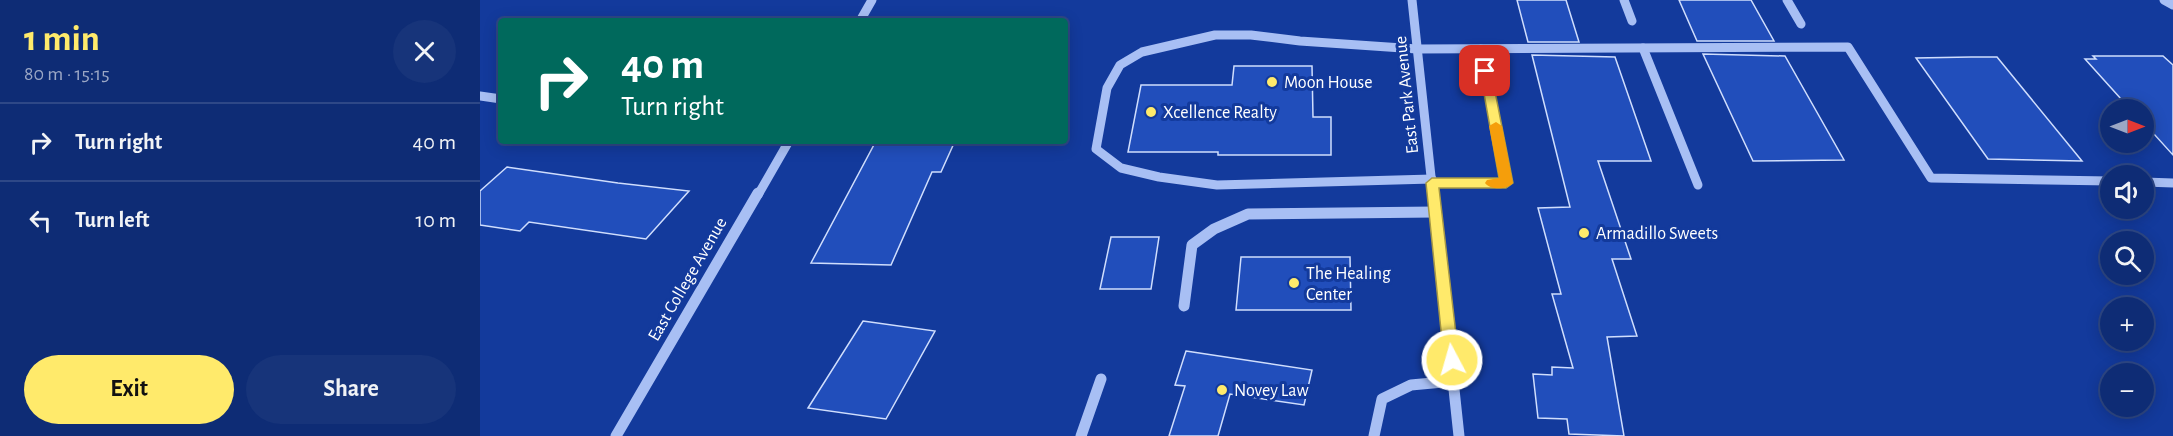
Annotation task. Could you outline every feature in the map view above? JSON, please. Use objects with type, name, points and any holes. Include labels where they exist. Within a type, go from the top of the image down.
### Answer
[{"type":"street","points":[[862,18],[872,0]]},
{"type":"street","name":"East Park Avenue","points":[[1412,0],[1459,436]]},
{"type":"street","points":[[1624,0],[1632,21]]},
{"type":"street","points":[[1787,0],[1801,24]]},
{"type":"street","points":[[2164,0],[2173,6]]},
{"type":"street","points":[[1481,49],[1506,183],[1432,181],[1217,185],[1159,177],[1120,168],[1096,149],[1107,88],[1120,65],[1142,52],[1215,35],[1251,35],[1300,41],[1417,49],[1848,47],[1931,178],[2100,182]]},
{"type":"street","points":[[1643,48],[1698,185]]},
{"type":"street","points":[[480,96],[498,99]]},
{"type":"street","name":"East College Avenue","points":[[616,436],[787,144]]},
{"type":"street","points":[[2154,182],[2173,183]]},
{"type":"street","points":[[1184,306],[1192,245],[1214,229],[1248,214],[1435,212]]},
{"type":"street","points":[[1082,436],[1101,379]]},
{"type":"street","points":[[1374,436],[1382,399],[1411,385],[1454,381]]},
{"type":"building","points":[[1517,0],[1566,0],[1579,42],[1528,42]]},
{"type":"building","points":[[1679,0],[1751,0],[1774,41],[1697,41]]},
{"type":"building","points":[[1703,54],[1785,56],[1844,160],[1753,161]]},
{"type":"building","points":[[1532,55],[1615,57],[1651,161],[1598,161],[1631,259],[1612,259],[1637,336],[1607,337],[1624,436],[1569,434],[1567,419],[1538,418],[1533,374],[1552,375],[1552,367],[1573,368],[1552,294],[1561,294],[1538,208],[1570,207]]},
{"type":"building","points":[[2093,56],[2163,56],[2173,65],[2173,155],[2154,134],[2154,99],[2121,99],[2085,59],[2096,59]]},
{"type":"building","points":[[1997,57],[2082,161],[1988,159],[1916,58]]},
{"type":"building","points":[[1234,66],[1312,66],[1313,117],[1331,117],[1331,155],[1128,152],[1141,85],[1232,85]]},
{"type":"building","points":[[874,144],[954,144],[941,172],[932,172],[891,265],[811,263]]},
{"type":"building","points":[[507,167],[689,191],[646,239],[529,222],[520,231],[480,225],[480,191]]},
{"type":"building","points":[[1111,237],[1159,237],[1151,289],[1100,289]]},
{"type":"building","name":"The Healing Center","points":[[1241,257],[1350,257],[1351,310],[1236,310]]},
{"type":"building","points":[[863,321],[935,331],[886,419],[808,408]]},
{"type":"building","points":[[1186,351],[1312,370],[1304,405],[1230,394],[1218,436],[1169,436],[1185,386],[1175,385]]},
{"type":"slow traffic","points":[[1491,183],[1506,183],[1496,126]]},
{"type":"place","name":"Moon House","points":[[1272,82]]},
{"type":"place","name":"Xcellence Realty","points":[[1151,112]]},
{"type":"place","name":"Armadillo Sweets","points":[[1584,233]]},
{"type":"place","name":"The Healing Center","points":[[1294,283]]},
{"type":"place","name":"Novey Law","points":[[1222,390]]},
{"type":"route","points":[[1452,360],[1432,183],[1506,183],[1485,71]]}]
